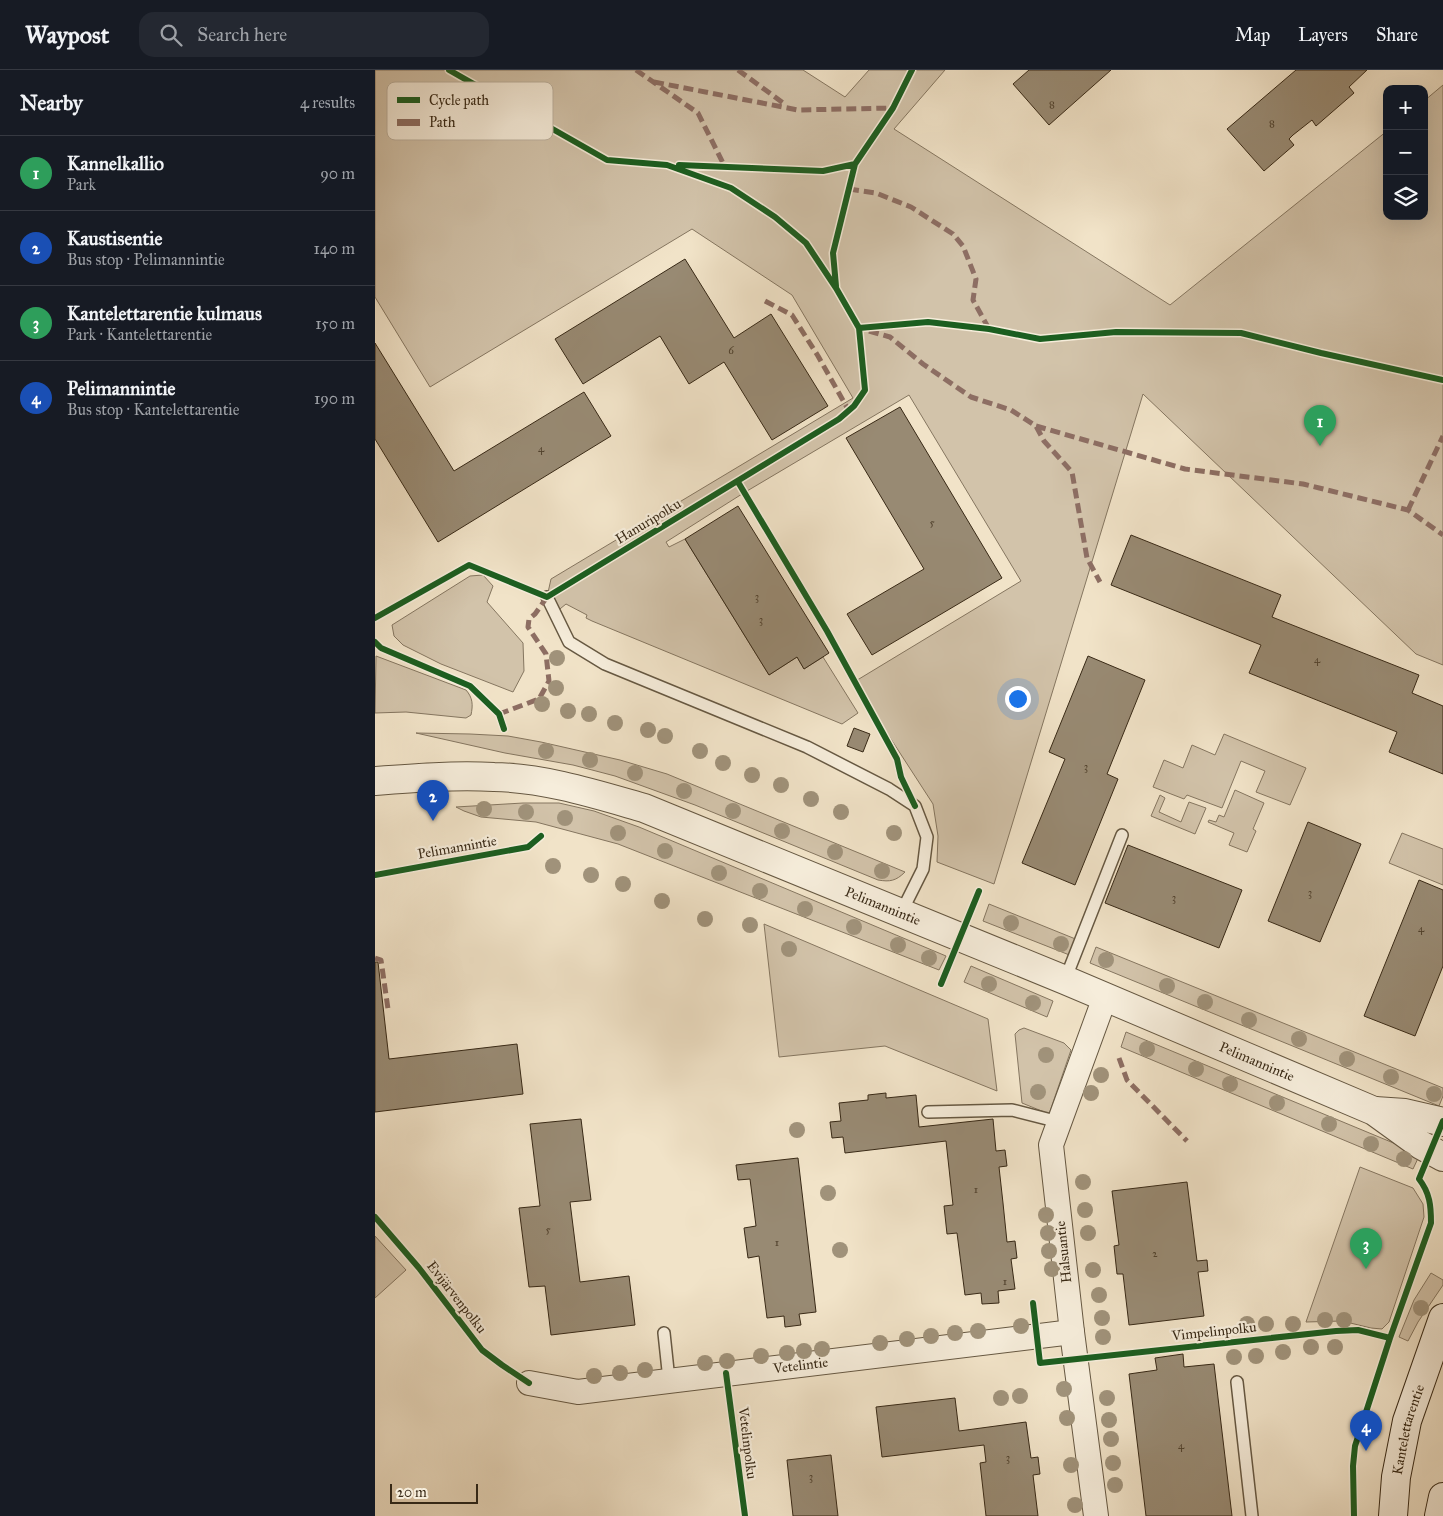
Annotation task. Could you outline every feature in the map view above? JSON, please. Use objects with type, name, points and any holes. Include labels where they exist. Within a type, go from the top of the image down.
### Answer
[{"type":"street","name":"Pelimannintie","points":[[375,781],[495,777],[547,783],[597,794],[644,808],[1105,996],[1374,1111],[1421,1145],[1443,1158]]},
{"type":"street","name":"Halsuantie","points":[[1096,1516],[1072,1332],[1051,1145],[1105,996]]},
{"type":"street","name":"Pelimannintie","points":[[1374,1111],[1405,1113],[1443,1122]]},
{"type":"street","name":"Kantelettarentie","points":[[1393,1516],[1396,1477],[1407,1421],[1443,1318]]},
{"type":"street","name":"Vetelintie","points":[[529,1383],[579,1392],[1072,1332]]},
{"type":"street","points":[[1439,1516],[1443,1497]]},
{"type":"lane","points":[[547,596],[569,642],[605,664],[807,747],[889,789],[915,806],[927,837],[923,869],[901,913]]},
{"type":"lane","points":[[1065,980],[1123,834]]},
{"type":"lane","points":[[928,1112],[1012,1110],[1059,1122]]},
{"type":"lane","points":[[664,1333],[669,1380]]},
{"type":"lane","points":[[1237,1382],[1252,1516]]},
{"type":"shaded area","points":[[375,70],[803,70],[845,97],[869,70],[945,70],[894,129],[1170,305],[1383,134],[1383,220],[1428,220],[1428,98],[1443,85],[1443,665],[1416,654],[1143,394],[994,884],[937,862],[938,836],[933,804],[854,682],[1021,581],[909,395],[742,494],[666,542],[669,547],[685,539],[769,675],[797,657],[804,669],[823,657],[858,713],[842,724],[592,621],[586,618],[587,615],[566,604],[555,613],[547,597],[551,579],[853,398],[792,295],[692,229],[430,387],[375,297]]},
{"type":"shaded area","points":[[483,575],[493,586],[487,602],[523,643],[524,671],[513,692],[441,664],[403,645],[394,636],[392,625],[470,576]]},
{"type":"shaded area","points":[[376,656],[466,690],[472,702],[471,715],[466,718],[406,712],[375,713]]},
{"type":"shaded area","points":[[416,733],[508,736],[620,760],[667,774],[905,872],[893,880],[878,880],[695,805],[615,776],[573,765],[505,753]]},
{"type":"shaded area","points":[[1224,734],[1306,768],[1290,805],[1256,792],[1265,771],[1241,761],[1222,808],[1187,795],[1184,799],[1153,787],[1164,760],[1183,768],[1192,745],[1215,755]]},
{"type":"shaded area","points":[[1235,790],[1264,803],[1253,829],[1256,831],[1247,852],[1229,845],[1234,833],[1208,822],[1209,820],[1216,822],[1219,815],[1224,817]]},
{"type":"shaded area","points":[[1160,795],[1165,798],[1159,812],[1181,822],[1189,802],[1206,808],[1195,834],[1151,816]]},
{"type":"shaded area","points":[[559,803],[594,811],[639,827],[946,956],[939,970],[618,844],[536,822],[481,817],[456,807]]},
{"type":"shaded area","points":[[1402,833],[1443,849],[1443,885],[1389,863]]},
{"type":"shaded area","points":[[989,904],[1078,940],[1072,956],[983,921]]},
{"type":"shaded area","points":[[764,924],[988,1019],[997,1091],[885,1046],[779,1057]]},
{"type":"shaded area","points":[[1096,947],[1443,1088],[1443,1096],[1439,1106],[1090,963]]},
{"type":"shaded area","points":[[971,966],[1053,1001],[1047,1017],[964,982]]},
{"type":"shaded area","points":[[1024,1028],[1064,1043],[1071,1050],[1049,1114],[1022,1103],[1015,1034]]},
{"type":"shaded area","points":[[1126,1032],[1420,1154],[1413,1169],[1121,1047]]},
{"type":"shaded area","points":[[1360,1167],[1413,1188],[1423,1204],[1424,1217],[1389,1322],[1382,1329],[1342,1321],[1306,1322]]},
{"type":"shaded area","points":[[375,1236],[406,1270],[375,1298]]},
{"type":"shaded area","points":[[1431,1273],[1443,1280],[1443,1285],[1418,1322],[1408,1341],[1399,1337],[1414,1300]]},
{"type":"building","points":[[1029,70],[1111,70],[1049,125],[1013,84]]},
{"type":"building","points":[[1296,70],[1367,70],[1349,87],[1354,93],[1316,126],[1312,120],[1293,135],[1289,139],[1294,145],[1264,171],[1227,129]]},
{"type":"building","points":[[685,259],[734,338],[771,314],[828,406],[772,440],[724,362],[689,384],[660,336],[583,384],[555,339]]},
{"type":"building","points":[[375,343],[454,471],[584,392],[611,436],[438,542],[375,439]]},
{"type":"building","points":[[900,407],[1002,578],[872,655],[847,614],[924,569],[846,438]]},
{"type":"building","points":[[738,506],[829,653],[804,669],[797,657],[769,675],[685,539]]},
{"type":"building","points":[[1131,535],[1281,595],[1272,617],[1419,675],[1412,693],[1443,706],[1443,774],[1389,752],[1397,732],[1249,673],[1261,645],[1111,585]]},
{"type":"building","points":[[1088,656],[1145,680],[1107,774],[1118,779],[1075,885],[1022,863],[1065,759],[1049,752]]},
{"type":"building","points":[[854,728],[870,734],[863,752],[847,746]]},
{"type":"building","points":[[1308,822],[1361,844],[1320,942],[1268,921]]},
{"type":"building","points":[[1128,845],[1242,890],[1219,948],[1105,903]]},
{"type":"building","points":[[1419,880],[1443,890],[1443,966],[1415,1036],[1364,1016]]},
{"type":"building","points":[[375,962],[378,962],[389,1059],[517,1044],[523,1094],[375,1112]]},
{"type":"building","points":[[886,1093],[886,1098],[916,1095],[919,1127],[993,1119],[996,1151],[1005,1150],[1007,1166],[999,1167],[1007,1242],[1015,1241],[1017,1258],[1011,1259],[1015,1289],[998,1291],[999,1303],[982,1304],[981,1293],[965,1295],[957,1233],[947,1234],[944,1206],[953,1205],[946,1141],[845,1153],[843,1137],[832,1138],[830,1122],[841,1121],[839,1103],[868,1100],[868,1095]]},
{"type":"building","points":[[581,1119],[591,1200],[570,1202],[580,1282],[629,1276],[635,1325],[551,1335],[545,1286],[529,1287],[519,1208],[540,1206],[530,1124]]},
{"type":"building","points":[[798,1158],[816,1312],[799,1314],[801,1325],[785,1327],[784,1316],[767,1318],[759,1256],[748,1258],[744,1228],[756,1226],[750,1179],[738,1180],[736,1165]]},
{"type":"building","points":[[1187,1182],[1197,1261],[1207,1260],[1208,1271],[1198,1272],[1204,1316],[1129,1325],[1123,1274],[1117,1274],[1114,1246],[1119,1245],[1112,1191]]},
{"type":"building","points":[[1183,1354],[1184,1367],[1214,1364],[1232,1516],[1146,1516],[1129,1374],[1157,1370],[1155,1358]]},
{"type":"building","points":[[955,1398],[959,1431],[1026,1422],[1031,1458],[1038,1457],[1040,1474],[1033,1475],[1038,1516],[986,1516],[980,1463],[986,1462],[984,1445],[882,1457],[876,1407]]},
{"type":"building","points":[[831,1455],[838,1516],[793,1516],[787,1460]]},
{"type":"marked path","points":[[636,70],[698,113],[725,167]]},
{"type":"marked path","points":[[738,70],[786,105]]},
{"type":"marked path","points":[[654,82],[798,110],[893,108]]},
{"type":"marked path","points":[[849,189],[876,193],[911,207],[953,234],[963,246],[976,279],[973,300],[989,329]]},
{"type":"marked path","points":[[765,301],[792,315],[849,411]]},
{"type":"marked path","points":[[869,331],[890,337],[923,364],[971,397],[1011,410],[1036,426],[1044,441],[1072,472],[1087,558],[1100,582]]},
{"type":"marked path","points":[[1036,426],[1185,469],[1303,484],[1408,510],[1443,535]]},
{"type":"marked path","points":[[1408,510],[1443,436]]},
{"type":"marked path","points":[[499,714],[539,699],[549,681],[546,654],[528,627],[529,619],[547,597]]},
{"type":"marked path","points":[[375,958],[381,960],[388,1009]]},
{"type":"marked path","points":[[1119,1058],[1127,1080],[1187,1141]]},
{"type":"cycle path","points":[[449,70],[470,82]]},
{"type":"cycle path","points":[[679,165],[823,171],[855,164],[893,108],[912,70]]},
{"type":"cycle path","points":[[553,129],[607,160],[667,165],[731,188],[775,217],[806,243],[836,288],[859,328],[928,322],[989,329],[1040,339],[1116,332],[1241,333],[1443,380]]},
{"type":"cycle path","points":[[836,286],[833,253],[855,164]]},
{"type":"cycle path","name":"Hanuripolku","points":[[375,618],[469,565],[547,597],[839,419],[854,406],[865,390],[859,328]]},
{"type":"cycle path","points":[[738,482],[827,631],[897,759],[901,777],[915,806]]},
{"type":"cycle path","points":[[375,642],[381,648],[470,686],[499,714],[504,729]]},
{"type":"cycle path","points":[[375,875],[528,847],[541,836]]},
{"type":"cycle path","points":[[941,984],[979,891]]},
{"type":"cycle path","points":[[1354,1516],[1353,1466],[1355,1446],[1390,1338],[1431,1223],[1429,1200],[1426,1189],[1419,1179],[1443,1121]]},
{"type":"cycle path","name":"Evijärvenpolku","points":[[375,1217],[419,1268],[482,1350],[529,1383]]},
{"type":"cycle path","name":"Vimpelinpolku","points":[[1033,1303],[1040,1363],[1336,1331],[1358,1330],[1390,1338]]},
{"type":"cycle path","name":"Vetelinpolku","points":[[726,1373],[745,1516]]},
{"type":"place","name":"Kannelkallio","points":[[1320,446]]},
{"type":"place","name":"Kaustisentie","points":[[433,821]]},
{"type":"place","name":"Kantelettarentie kulmaus","points":[[1366,1269]]},
{"type":"place","name":"Pelimannintie","points":[[1366,1451]]}]
